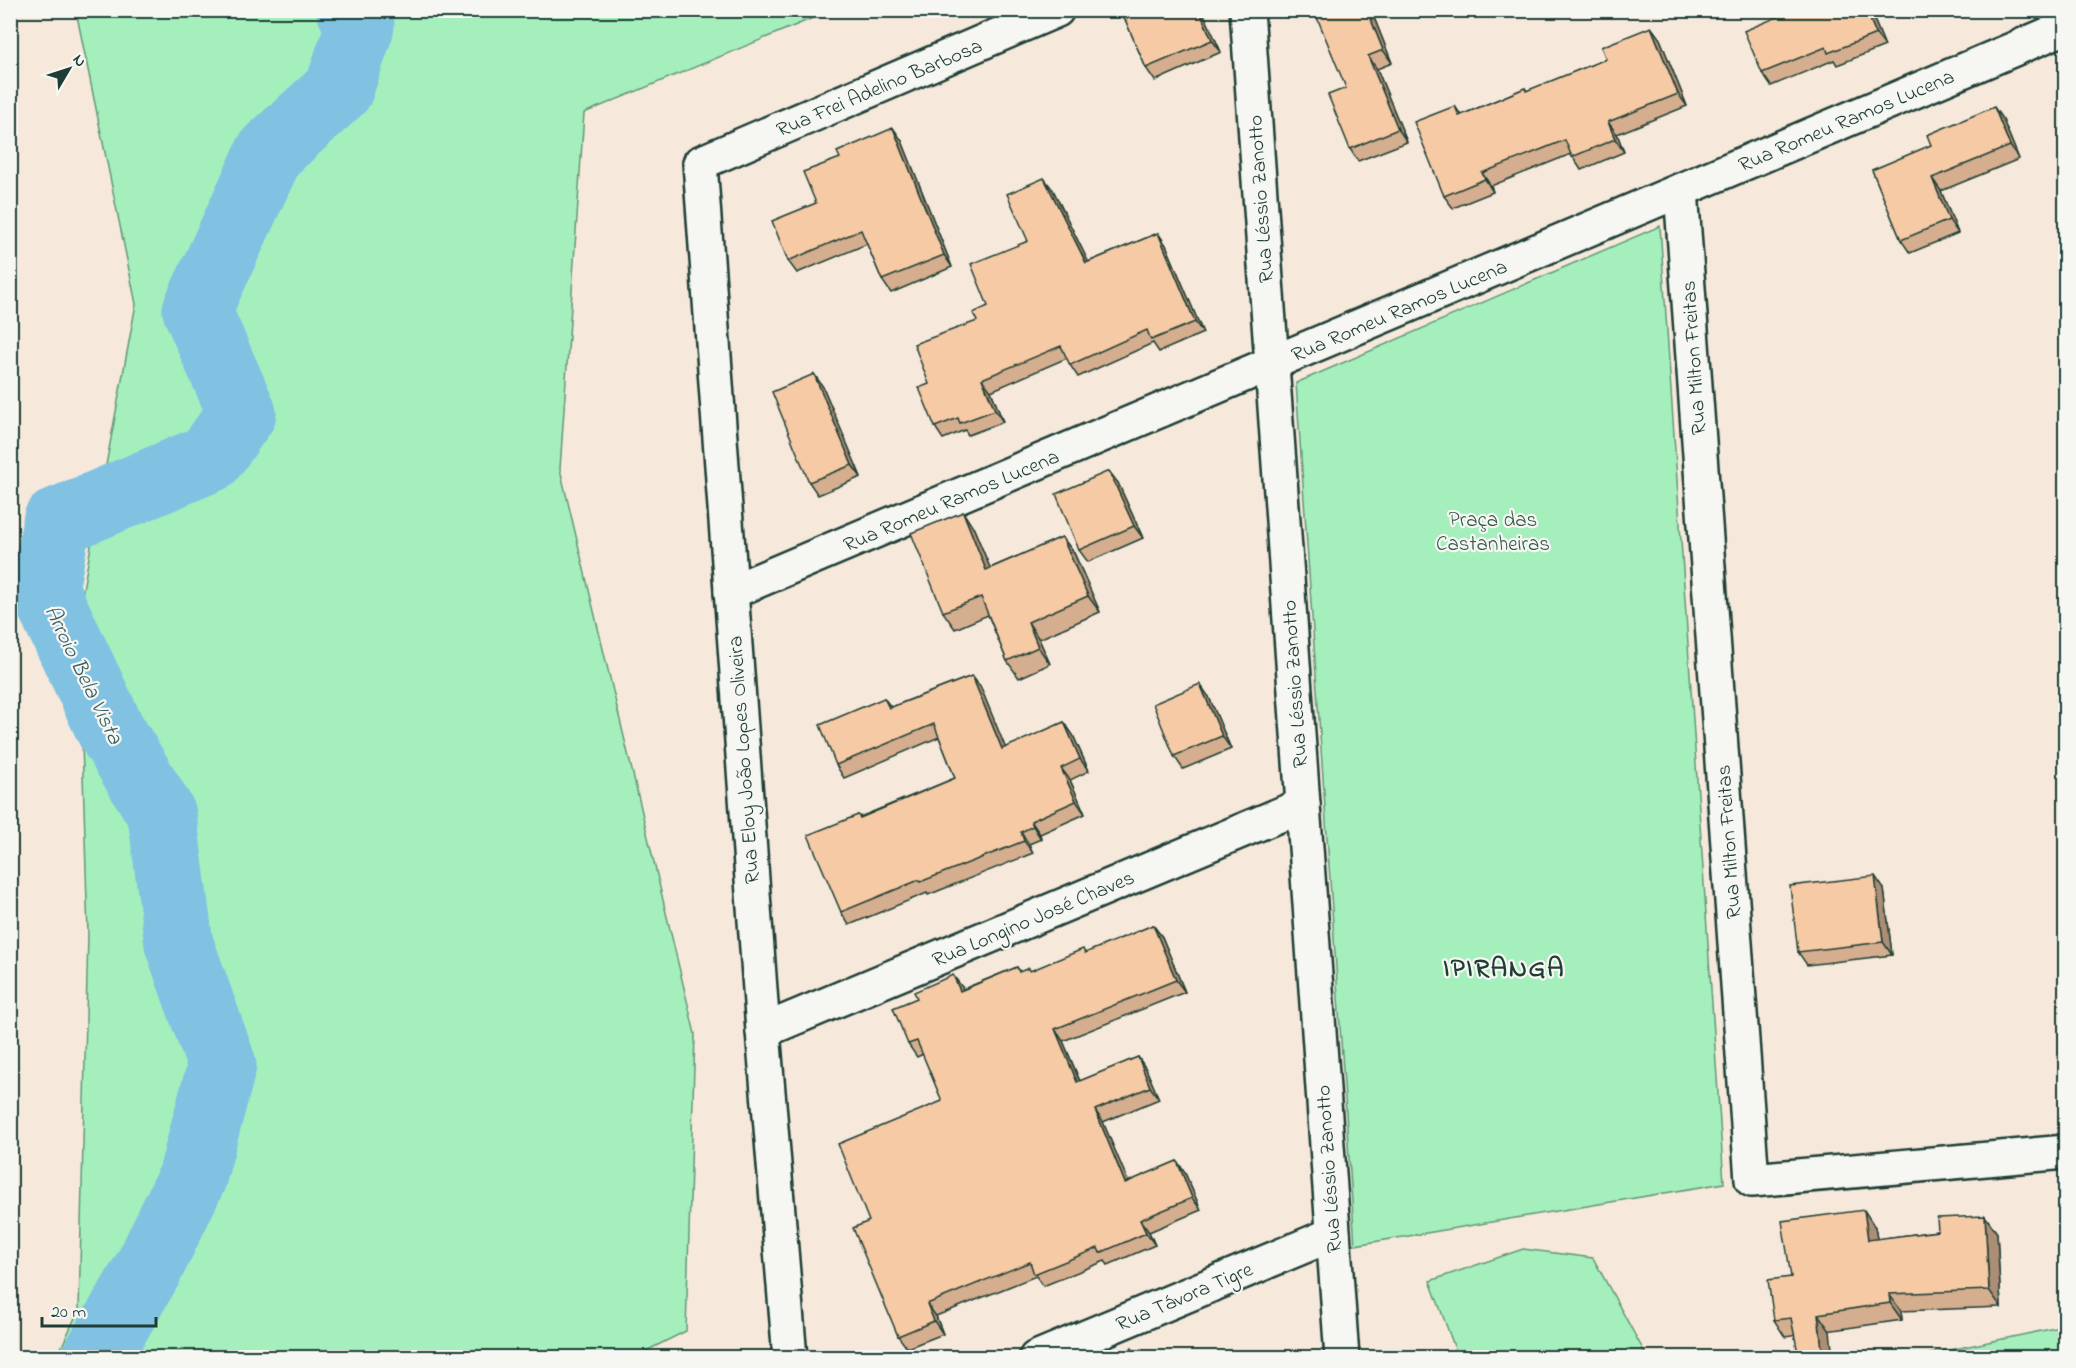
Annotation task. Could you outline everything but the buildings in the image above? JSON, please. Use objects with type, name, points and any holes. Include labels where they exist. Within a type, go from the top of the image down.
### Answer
[{"type":"street","name":"Rua Frei Adelino Barbosa","points":[[700,163],[1057,10]]},
{"type":"street","name":"Rua Léssio Zanotto","points":[[1247,10],[1342,1358]]},
{"type":"street","name":"Rua Romeu Ramos Lucena","points":[[731,592],[2066,27]]},
{"type":"street","name":"Rua Eloy João Lopes Oliveira","points":[[700,163],[763,1031],[790,1358]]},
{"type":"street","name":"Rua Milton Freitas","points":[[1681,190],[1752,1180],[2066,1152]]},
{"type":"street","name":"Rua Longino José Chaves","points":[[763,1031],[1303,805]]},
{"type":"street","name":"Rua Távora Tigre","points":[[1036,1358],[1333,1234]]},
{"type":"green space","points":[[76,11],[830,11],[584,113],[560,469],[695,1034],[686,1331],[634,1357],[57,1357],[79,1309],[88,934],[78,616],[136,304]]},
{"type":"green space","name":"Praça das Castanheiras","points":[[1660,226],[1724,1183],[1355,1245],[1296,383]]},
{"type":"green space","points":[[1523,1249],[1593,1258],[1647,1357],[1458,1357],[1430,1281]]},
{"type":"green space","points":[[2065,1326],[2065,1357],[1916,1357]]},
{"type":"waterway","name":"Arroio Bela Vista","points":[[96,1358],[148,1269],[192,1178],[222,1065],[179,944],[162,815],[110,729],[44,589],[57,522],[210,458],[242,413],[197,310],[270,152],[339,89],[360,26],[351,10]]},
{"type":"district","name":"IPIRANGA","points":[[1504,967]]}]
